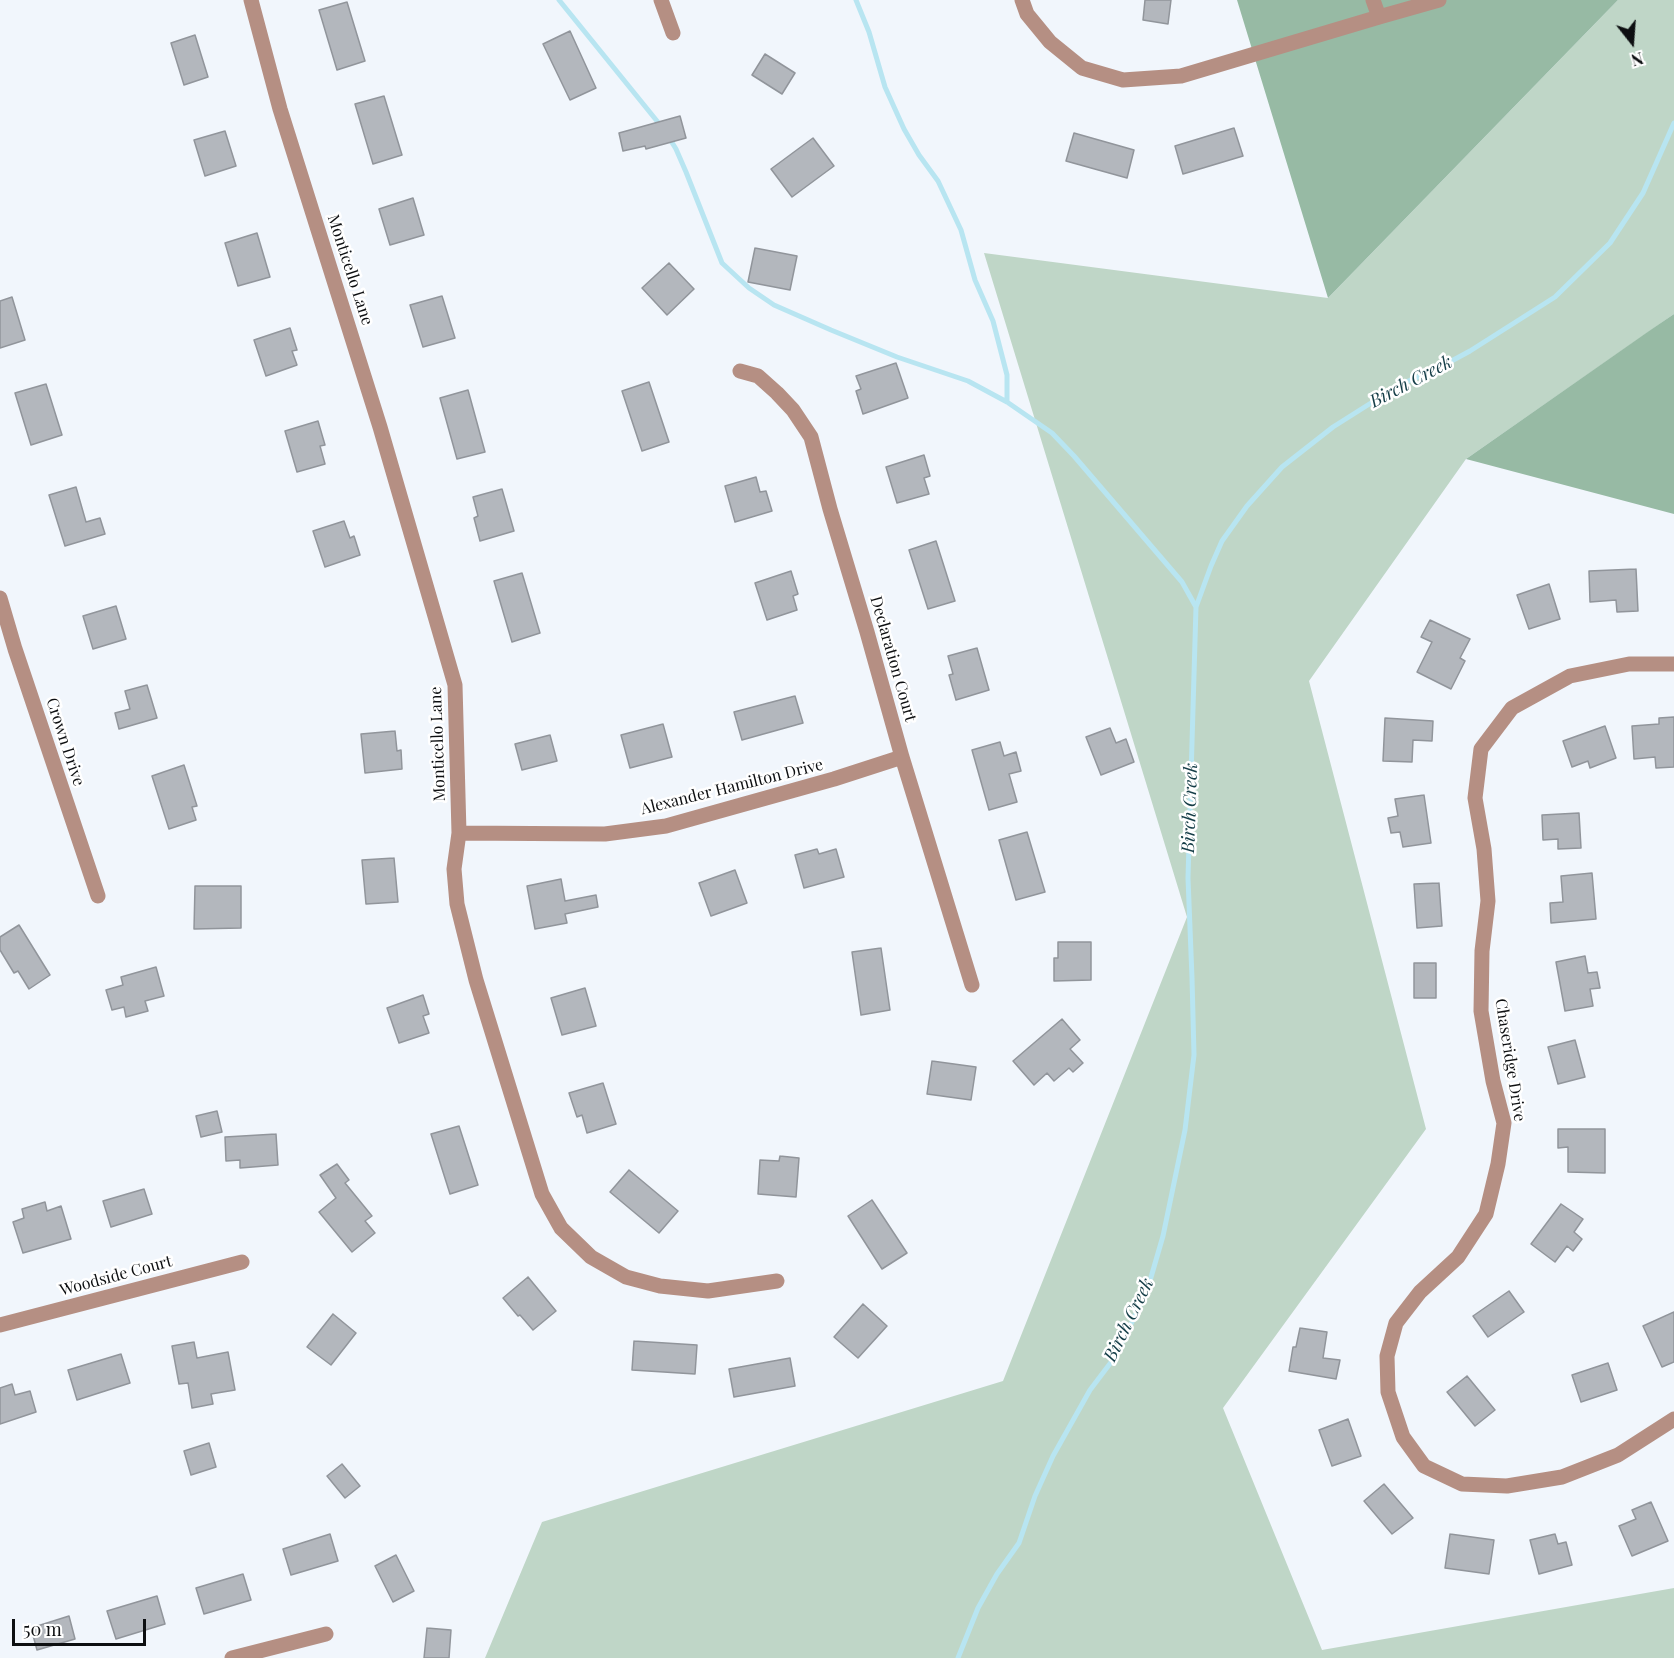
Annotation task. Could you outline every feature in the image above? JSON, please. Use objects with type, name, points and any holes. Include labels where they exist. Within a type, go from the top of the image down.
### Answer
[{"type":"street","name":"Monticello Lane","points":[[251,0],[280,109],[380,426],[455,685],[459,833],[454,869],[457,904],[473,969],[542,1194],[561,1228],[591,1257],[626,1277],[660,1286],[708,1291],[777,1281]]},
{"type":"street","points":[[662,0],[673,33]]},
{"type":"street","points":[[1022,0],[1027,14],[1050,42],[1082,68],[1123,80],[1181,76],[1439,0]]},
{"type":"street","points":[[1373,0],[1378,17]]},
{"type":"street","name":"Declaration Court","points":[[740,371],[758,376],[777,393],[812,436],[830,509],[902,757],[972,985]]},
{"type":"street","name":"Crown Drive","points":[[0,598],[98,896]]},
{"type":"street","name":"Chaseridge Drive","points":[[1674,664],[1629,664],[1570,676],[1512,708],[1481,749],[1475,798],[1484,849],[1488,901],[1482,951],[1481,1011],[1493,1081],[1504,1122],[1500,1154],[1486,1214],[1458,1257],[1420,1292],[1396,1323],[1387,1356],[1388,1392],[1403,1437],[1424,1466],[1462,1484],[1507,1486],[1563,1477],[1618,1455],[1674,1419]]},
{"type":"street","name":"Alexander Hamilton Drive","points":[[459,833],[605,834],[666,826],[834,779],[902,757]]},
{"type":"street","name":"Woodside Court","points":[[0,1325],[242,1262]]},
{"type":"street","points":[[232,1658],[326,1634]]},
{"type":"green space","points":[[1237,0],[1618,0],[1328,298]]},
{"type":"green space","points":[[1618,0],[1674,0],[1674,314],[1466,459],[1309,681],[1426,1129],[1223,1408],[1322,1650],[1674,1588],[1674,1658],[485,1658],[542,1522],[1003,1381],[1187,917],[984,253],[1328,298]]},
{"type":"green space","points":[[1674,314],[1674,514],[1466,459],[1649,331]]},
{"type":"building","points":[[1145,0],[1171,0],[1168,24],[1143,20]]},
{"type":"building","points":[[347,2],[365,61],[337,70],[319,10]]},
{"type":"building","points":[[570,31],[596,88],[570,100],[543,44]]},
{"type":"building","points":[[195,35],[208,77],[184,85],[171,43]]},
{"type":"building","points":[[765,54],[795,73],[782,94],[752,75]]},
{"type":"building","points":[[384,96],[402,155],[373,164],[355,104]]},
{"type":"building","points":[[680,116],[686,138],[646,149],[645,146],[623,151],[619,133]]},
{"type":"building","points":[[1234,128],[1243,156],[1183,174],[1175,146]]},
{"type":"building","points":[[225,131],[236,166],[205,176],[194,140]]},
{"type":"building","points":[[1074,133],[1134,150],[1127,178],[1066,161]]},
{"type":"building","points":[[813,138],[834,166],[792,197],[771,169]]},
{"type":"building","points":[[413,198],[424,235],[390,245],[379,209]]},
{"type":"building","points":[[257,233],[270,277],[238,286],[225,243]]},
{"type":"building","points":[[755,248],[797,256],[790,290],[748,282]]},
{"type":"building","points":[[669,263],[694,289],[667,315],[642,288]]},
{"type":"building","points":[[442,296],[455,338],[423,347],[410,305]]},
{"type":"building","points":[[12,297],[25,340],[0,348],[0,301]]},
{"type":"building","points":[[290,328],[297,350],[292,351],[297,365],[266,376],[254,340]]},
{"type":"building","points":[[896,363],[908,398],[863,414],[856,391],[861,389],[856,376]]},
{"type":"building","points":[[649,382],[669,442],[642,451],[622,391]]},
{"type":"building","points":[[46,384],[62,435],[31,445],[15,393]]},
{"type":"building","points":[[468,390],[485,452],[457,459],[440,398]]},
{"type":"building","points":[[318,421],[325,445],[320,446],[325,464],[297,472],[285,431]]},
{"type":"building","points":[[924,455],[930,476],[924,478],[929,494],[897,503],[886,467]]},
{"type":"building","points":[[756,477],[760,492],[766,491],[772,511],[735,522],[725,486]]},
{"type":"building","points":[[76,487],[86,522],[100,518],[105,534],[65,546],[49,495]]},
{"type":"building","points":[[502,489],[514,531],[480,541],[474,518],[478,516],[473,497]]},
{"type":"building","points":[[344,521],[350,538],[354,536],[360,555],[325,567],[313,531]]},
{"type":"building","points":[[936,541],[955,601],[928,609],[909,550]]},
{"type":"building","points":[[1636,569],[1638,611],[1617,612],[1616,600],[1590,602],[1589,571]]},
{"type":"building","points":[[791,571],[798,594],[793,596],[797,610],[767,620],[755,583]]},
{"type":"building","points":[[522,573],[540,633],[512,642],[494,581]]},
{"type":"building","points":[[1549,584],[1560,619],[1529,629],[1517,595]]},
{"type":"building","points":[[116,606],[126,639],[93,649],[83,616]]},
{"type":"building","points":[[1430,620],[1470,639],[1460,658],[1465,661],[1451,689],[1417,672],[1432,642],[1421,637]]},
{"type":"building","points":[[977,648],[989,690],[956,700],[949,675],[953,674],[948,656]]},
{"type":"building","points":[[147,685],[157,718],[119,729],[115,713],[130,709],[125,691]]},
{"type":"building","points":[[795,696],[803,723],[742,740],[734,712]]},
{"type":"building","points":[[1674,717],[1674,767],[1656,768],[1655,757],[1634,759],[1632,726],[1659,724],[1659,718]]},
{"type":"building","points":[[1385,718],[1433,721],[1432,741],[1413,740],[1412,762],[1383,761]]},
{"type":"building","points":[[663,724],[672,757],[630,768],[621,735]]},
{"type":"building","points":[[1605,726],[1616,758],[1590,768],[1588,761],[1572,767],[1563,741]]},
{"type":"building","points":[[1110,728],[1116,743],[1126,739],[1134,762],[1101,775],[1086,737]]},
{"type":"building","points":[[395,731],[397,751],[401,750],[402,769],[365,773],[361,734]]},
{"type":"building","points":[[550,735],[557,761],[522,770],[515,744]]},
{"type":"building","points":[[1000,742],[1004,756],[1016,752],[1021,771],[1009,774],[1017,802],[989,810],[972,750]]},
{"type":"building","points":[[184,765],[197,806],[192,807],[196,820],[169,829],[152,776]]},
{"type":"building","points":[[1424,795],[1431,843],[1403,847],[1400,832],[1391,833],[1388,818],[1398,816],[1395,799]]},
{"type":"building","points":[[1579,813],[1581,848],[1558,849],[1558,839],[1543,840],[1542,815]]},
{"type":"building","points":[[1027,832],[1045,892],[1016,900],[999,840]]},
{"type":"building","points":[[817,849],[819,854],[836,849],[844,877],[804,888],[795,855]]},
{"type":"building","points":[[394,858],[398,902],[366,904],[362,860]]},
{"type":"building","points":[[735,870],[747,903],[711,916],[699,883]]},
{"type":"building","points":[[1592,873],[1596,919],[1551,923],[1550,903],[1563,902],[1561,876]]},
{"type":"building","points":[[561,879],[565,901],[596,895],[598,907],[565,914],[567,923],[535,929],[527,886]]},
{"type":"building","points":[[1439,883],[1442,926],[1417,928],[1414,884]]},
{"type":"building","points":[[195,886],[241,886],[241,928],[194,929]]},
{"type":"building","points":[[19,925],[50,975],[29,989],[18,971],[14,973],[0,950],[0,937]]},
{"type":"building","points":[[1058,942],[1091,942],[1091,980],[1054,981],[1054,958],[1058,958]]},
{"type":"building","points":[[881,948],[890,1010],[861,1015],[852,952]]},
{"type":"building","points":[[1585,956],[1588,973],[1597,972],[1600,988],[1590,989],[1593,1006],[1565,1011],[1556,962]]},
{"type":"building","points":[[1414,963],[1436,963],[1436,998],[1414,998]]},
{"type":"building","points":[[156,967],[164,996],[145,1001],[148,1011],[126,1017],[124,1007],[112,1010],[106,990],[123,985],[121,977]]},
{"type":"building","points":[[585,988],[596,1026],[562,1035],[551,998]]},
{"type":"building","points":[[423,995],[429,1014],[423,1016],[429,1033],[399,1043],[387,1008]]},
{"type":"building","points":[[1062,1019],[1080,1040],[1070,1049],[1083,1063],[1073,1072],[1069,1068],[1054,1081],[1047,1073],[1034,1085],[1013,1061]]},
{"type":"building","points":[[1575,1040],[1585,1077],[1558,1084],[1548,1047]]},
{"type":"building","points":[[932,1061],[976,1067],[971,1100],[927,1094]]},
{"type":"building","points":[[603,1083],[616,1124],[587,1133],[582,1115],[577,1117],[569,1093]]},
{"type":"building","points":[[217,1111],[222,1132],[201,1137],[196,1116]]},
{"type":"building","points":[[459,1126],[478,1185],[450,1194],[431,1134]]},
{"type":"building","points":[[1558,1129],[1605,1129],[1605,1173],[1568,1172],[1568,1147],[1558,1148]]},
{"type":"building","points":[[276,1134],[278,1165],[240,1168],[240,1160],[226,1161],[225,1137]]},
{"type":"building","points":[[780,1156],[799,1158],[796,1197],[758,1194],[760,1160],[779,1161]]},
{"type":"building","points":[[337,1164],[349,1180],[345,1183],[372,1216],[365,1221],[375,1233],[352,1252],[319,1212],[336,1198],[320,1175]]},
{"type":"building","points":[[629,1170],[678,1211],[659,1233],[610,1192]]},
{"type":"building","points":[[144,1189],[152,1214],[111,1227],[103,1201]]},
{"type":"building","points":[[872,1200],[907,1253],[882,1269],[848,1216]]},
{"type":"building","points":[[45,1202],[47,1211],[61,1206],[71,1239],[23,1253],[13,1222],[24,1218],[22,1209]]},
{"type":"building","points":[[1561,1204],[1583,1219],[1574,1232],[1582,1239],[1573,1251],[1567,1246],[1555,1262],[1531,1244]]},
{"type":"building","points":[[528,1277],[556,1311],[533,1330],[503,1298]]},
{"type":"building","points":[[1509,1291],[1524,1312],[1488,1337],[1473,1316]]},
{"type":"building","points":[[863,1304],[887,1326],[858,1358],[834,1337]]},
{"type":"building","points":[[1674,1312],[1674,1362],[1662,1367],[1643,1326]]},
{"type":"building","points":[[333,1314],[356,1333],[331,1365],[307,1347]]},
{"type":"building","points":[[1300,1328],[1327,1332],[1323,1358],[1340,1360],[1336,1379],[1289,1371],[1293,1347],[1296,1347]]},
{"type":"building","points":[[634,1341],[697,1345],[695,1374],[632,1370]]},
{"type":"building","points":[[194,1342],[197,1358],[228,1352],[235,1390],[211,1394],[213,1404],[192,1408],[188,1383],[179,1384],[172,1346]]},
{"type":"building","points":[[121,1354],[130,1383],[77,1400],[68,1370]]},
{"type":"building","points":[[790,1358],[795,1386],[734,1397],[729,1369]]},
{"type":"building","points":[[1608,1363],[1617,1390],[1581,1402],[1572,1375]]},
{"type":"building","points":[[1467,1376],[1495,1410],[1475,1426],[1447,1392]]},
{"type":"building","points":[[12,1384],[15,1395],[30,1391],[36,1412],[0,1424],[0,1388]]},
{"type":"building","points":[[1348,1419],[1361,1456],[1332,1466],[1319,1430]]},
{"type":"building","points":[[209,1443],[216,1467],[191,1475],[184,1451]]},
{"type":"building","points":[[342,1464],[360,1486],[345,1498],[327,1476]]},
{"type":"building","points":[[1384,1484],[1413,1518],[1392,1534],[1364,1501]]},
{"type":"building","points":[[1651,1502],[1668,1541],[1632,1556],[1619,1526],[1636,1519],[1632,1510]]},
{"type":"building","points":[[330,1534],[338,1561],[291,1575],[283,1549]]},
{"type":"building","points":[[1450,1534],[1494,1540],[1489,1574],[1445,1568]]},
{"type":"building","points":[[1555,1534],[1558,1544],[1566,1542],[1572,1565],[1539,1574],[1530,1540]]},
{"type":"building","points":[[396,1555],[414,1591],[393,1602],[375,1566]]},
{"type":"building","points":[[243,1574],[251,1600],[204,1614],[196,1588]]},
{"type":"building","points":[[157,1596],[165,1624],[116,1639],[107,1611]]},
{"type":"building","points":[[69,1616],[75,1639],[37,1650],[31,1628]]},
{"type":"building","points":[[427,1628],[451,1630],[449,1658],[424,1658]]},
{"type":"waterway","points":[[559,0],[661,126]]},
{"type":"waterway","points":[[856,0],[869,32],[885,87],[904,129],[938,181],[961,230],[975,280],[993,321],[1007,375],[1007,402]]},
{"type":"waterway","name":"Birch Creek","points":[[958,1658],[978,1608],[997,1574],[1019,1543],[1035,1496],[1053,1456],[1090,1390],[1115,1357],[1147,1291],[1163,1236],[1185,1130],[1194,1055],[1188,878],[1196,607],[1222,541],[1247,506],[1282,467],[1333,427],[1401,384],[1433,371],[1470,351],[1555,297],[1610,243],[1643,193],[1674,123]]},
{"type":"waterway","points":[[668,136],[686,172],[722,263],[749,288],[774,305],[831,330],[897,357],[968,381],[1007,402],[1052,433],[1182,582],[1196,607]]}]
